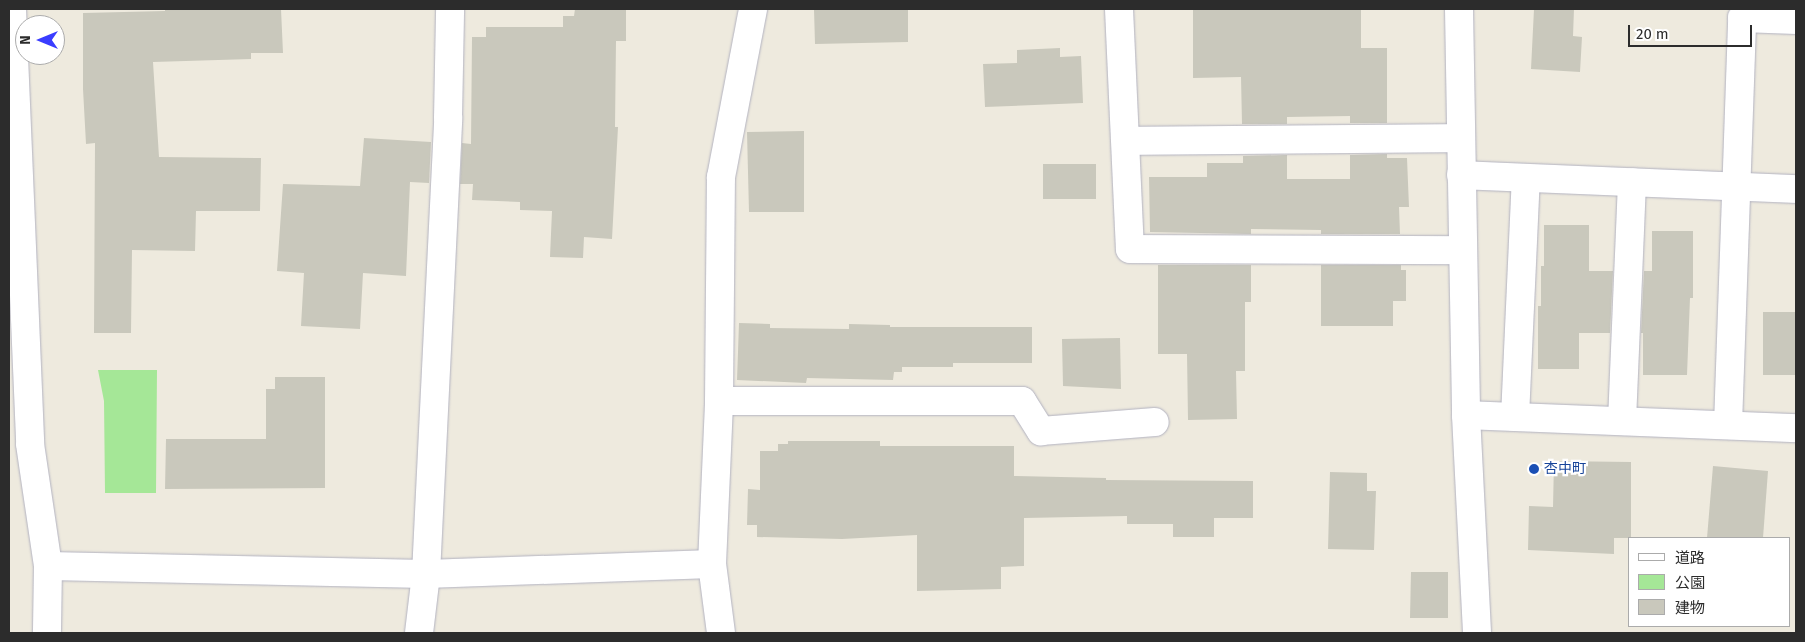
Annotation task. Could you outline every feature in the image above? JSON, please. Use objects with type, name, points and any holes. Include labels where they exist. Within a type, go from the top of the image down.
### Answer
[{"type":"street","points":[[12,9],[30,444],[48,566],[46,633]]},
{"type":"street","points":[[419,633],[426,574],[448,118],[450,9]]},
{"type":"street","points":[[721,633],[712,564],[719,401],[720,177],[752,9]]},
{"type":"street","points":[[1119,9],[1130,249],[1463,250]]},
{"type":"street","points":[[1459,9],[1466,415],[1477,633]]},
{"type":"street","points":[[1728,425],[1742,18],[1796,20]]},
{"type":"street","points":[[1126,140],[1460,138]]},
{"type":"street","points":[[1461,175],[1796,190]]},
{"type":"street","points":[[1515,417],[1526,178]]},
{"type":"street","points":[[1622,421],[1632,182]]},
{"type":"street","points":[[719,401],[1022,401],[1041,431],[1156,422]]},
{"type":"street","points":[[1466,415],[1796,428]]},
{"type":"street","points":[[48,566],[426,574],[712,564]]},
{"type":"green space","points":[[98,370],[157,370],[156,493],[105,493],[104,401]]},
{"type":"building","points":[[165,9],[281,9],[283,53],[251,53],[251,59],[153,62],[159,157],[261,158],[260,211],[196,211],[195,251],[132,250],[131,333],[94,333],[95,143],[86,144],[83,89],[83,13],[165,11]]},
{"type":"building","points":[[575,9],[626,9],[626,41],[616,41],[615,127],[618,127],[612,239],[584,237],[583,258],[550,257],[552,211],[520,210],[520,202],[472,200],[473,184],[460,184],[462,143],[471,144],[472,37],[486,37],[486,27],[563,27],[563,16],[574,16]]},
{"type":"building","points":[[814,9],[908,9],[908,42],[815,44]]},
{"type":"building","points":[[1193,9],[1361,9],[1361,48],[1387,48],[1387,123],[1350,123],[1350,116],[1287,117],[1287,124],[1242,124],[1241,77],[1193,78]]},
{"type":"building","points":[[1534,9],[1574,9],[1573,36],[1582,37],[1580,72],[1531,69]]},
{"type":"building","points":[[1060,48],[1060,57],[1081,56],[1083,103],[985,107],[983,64],[1017,63],[1017,50]]},
{"type":"building","points":[[804,131],[804,212],[749,212],[747,132]]},
{"type":"building","points":[[364,138],[431,142],[429,183],[410,182],[406,276],[363,273],[360,329],[301,326],[304,273],[277,271],[283,184],[360,186]]},
{"type":"building","points":[[1387,154],[1387,158],[1407,158],[1409,207],[1399,207],[1400,234],[1321,234],[1321,230],[1251,229],[1251,234],[1150,232],[1149,177],[1207,177],[1207,163],[1243,163],[1243,156],[1287,155],[1287,179],[1350,179],[1350,155]]},
{"type":"building","points":[[1043,164],[1096,164],[1096,199],[1043,199]]},
{"type":"building","points":[[1544,225],[1589,225],[1589,271],[1613,271],[1610,333],[1579,333],[1579,369],[1538,369],[1538,306],[1541,306],[1541,266],[1544,266]]},
{"type":"building","points":[[1652,231],[1693,231],[1693,298],[1690,298],[1687,375],[1643,375],[1643,333],[1641,333],[1644,271],[1652,271]]},
{"type":"building","points":[[1158,265],[1251,265],[1251,302],[1245,302],[1245,371],[1236,371],[1237,419],[1188,420],[1187,354],[1158,354]]},
{"type":"building","points":[[1321,265],[1401,265],[1401,270],[1406,270],[1406,301],[1393,301],[1393,326],[1321,326]]},
{"type":"building","points":[[1763,312],[1796,312],[1796,375],[1763,375]]},
{"type":"building","points":[[739,323],[770,324],[770,328],[849,329],[849,324],[890,325],[890,327],[1032,327],[1032,363],[953,363],[953,367],[902,367],[902,372],[894,372],[893,380],[807,378],[806,383],[737,380]]},
{"type":"building","points":[[1120,338],[1121,389],[1063,386],[1062,339]]},
{"type":"building","points":[[275,377],[325,377],[325,488],[165,489],[166,439],[266,439],[266,389],[275,389]]},
{"type":"building","points":[[788,441],[880,441],[880,446],[1014,446],[1014,476],[1106,478],[1106,480],[1253,481],[1253,518],[1214,518],[1214,537],[1173,537],[1173,524],[1127,524],[1127,516],[1024,518],[1024,566],[1001,567],[1001,589],[917,591],[917,535],[842,539],[757,537],[757,525],[747,525],[748,489],[760,490],[760,451],[778,451],[778,444],[788,444]]},
{"type":"building","points":[[1554,461],[1631,462],[1631,537],[1614,538],[1614,554],[1528,550],[1529,506],[1553,507]]},
{"type":"building","points":[[1713,466],[1768,471],[1763,537],[1707,537]]},
{"type":"building","points":[[1330,472],[1367,473],[1367,491],[1376,491],[1374,550],[1328,549]]},
{"type":"building","points":[[1411,572],[1448,572],[1448,618],[1410,618]]},
{"type":"place","name":"杏中町","points":[[1534,469]]}]
